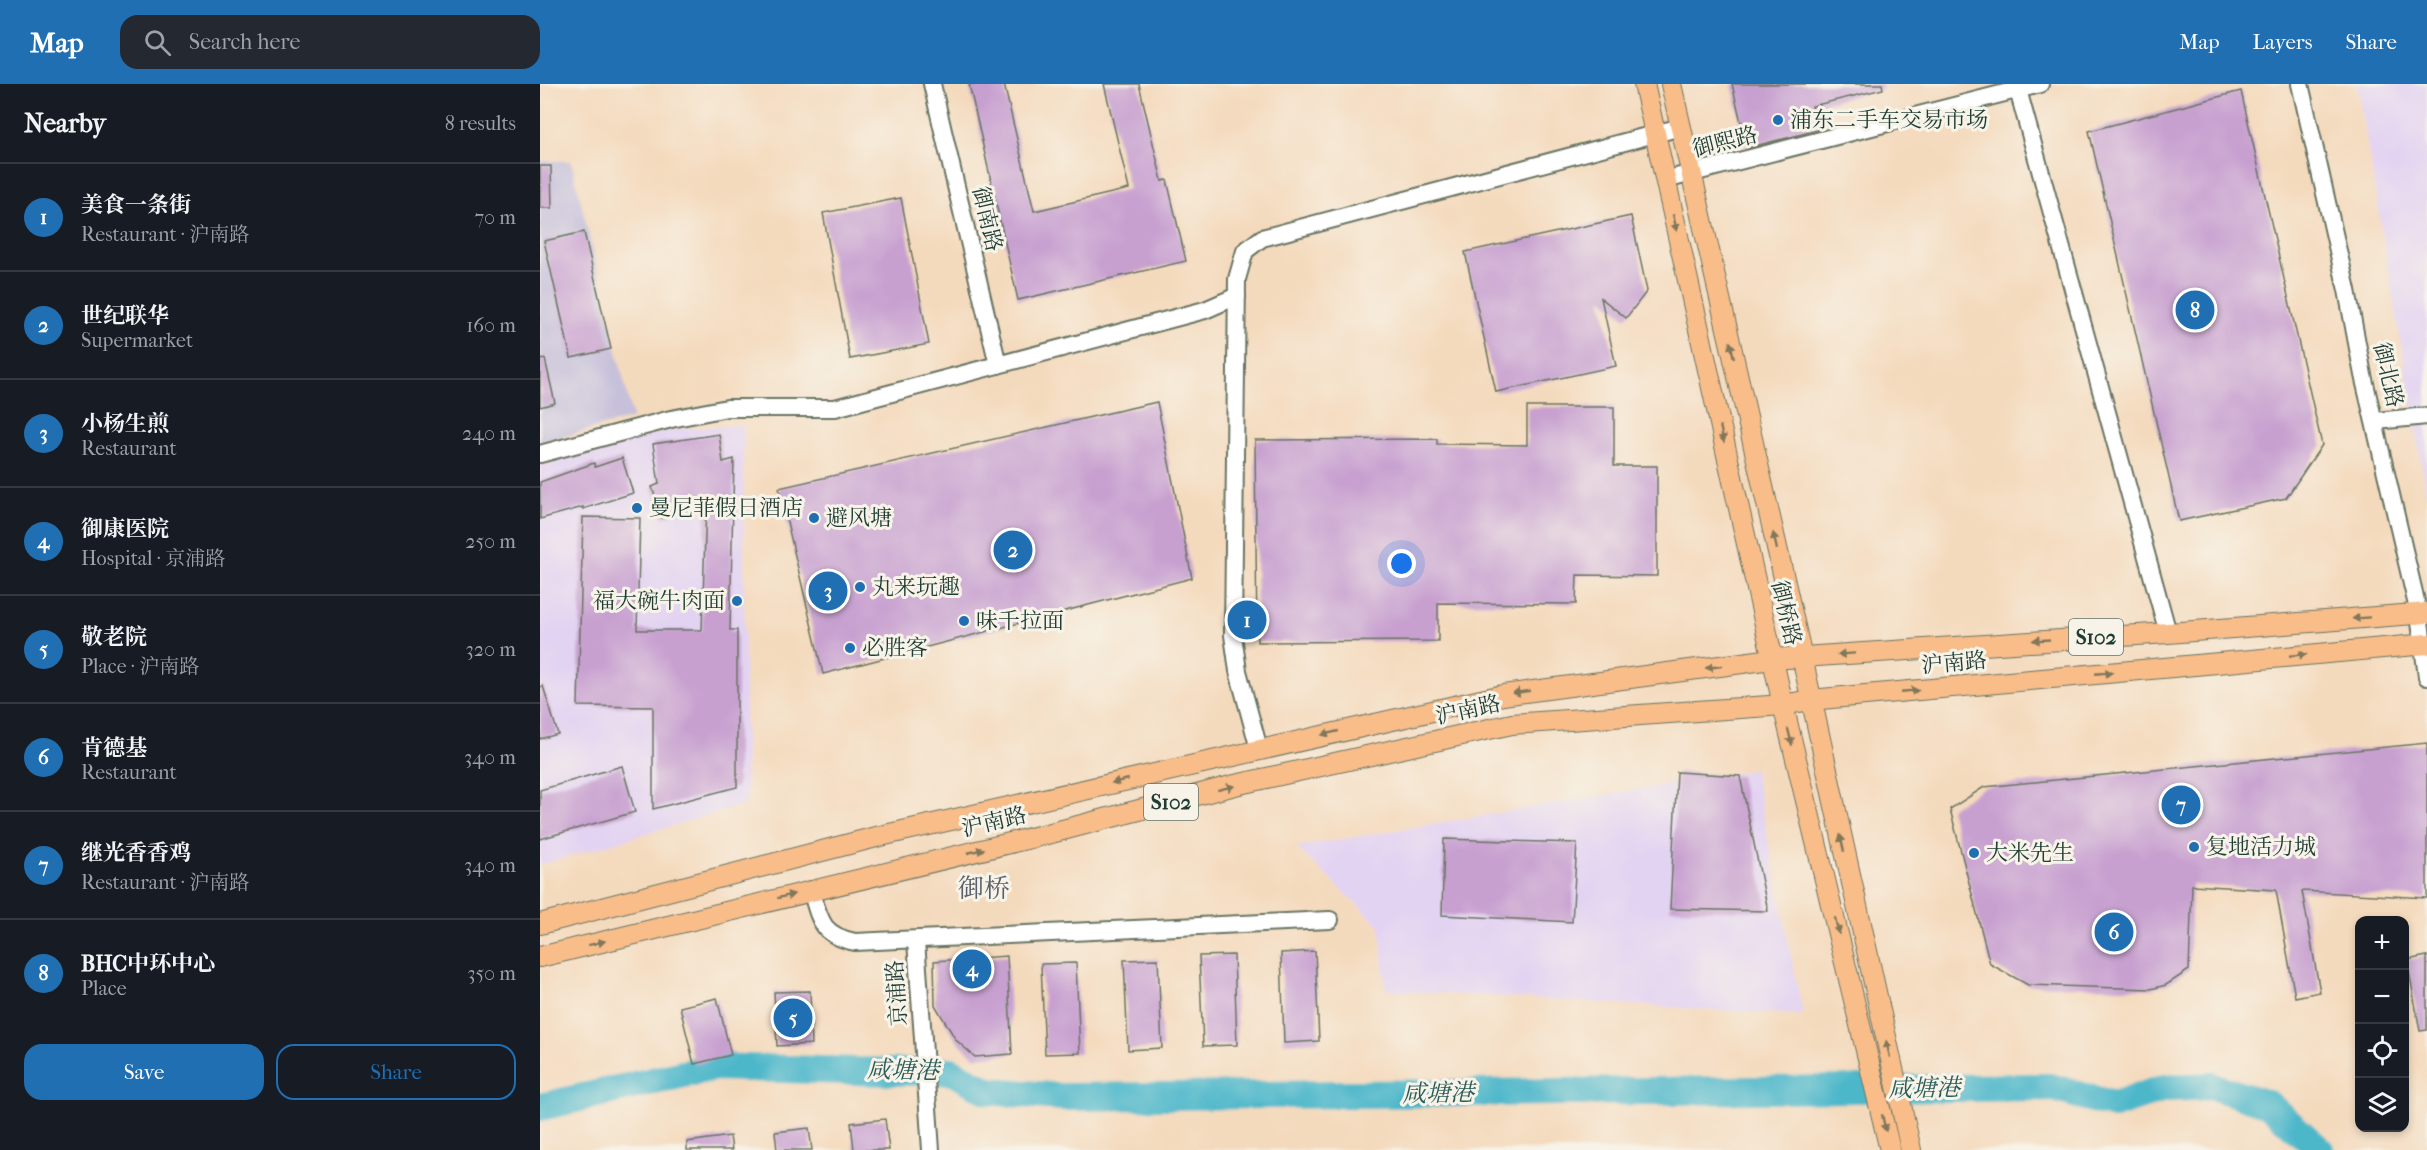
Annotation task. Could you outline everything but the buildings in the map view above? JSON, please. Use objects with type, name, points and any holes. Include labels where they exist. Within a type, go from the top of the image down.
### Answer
[{"type":"main road","name":"御桥路","points":[[1644,84],[1772,659],[1862,1025],[1890,1150]]},
{"type":"main road","name":"御桥路","points":[[1671,84],[1802,657],[1910,1148]]},
{"type":"main road","name":"沪南路","points":[[540,924],[876,837],[1503,695],[1772,659],[2423,614]]},
{"type":"main road","name":"沪南路","points":[[540,957],[1051,833],[1235,785],[1512,724],[1783,705],[1810,700],[2424,644]]},
{"type":"street","name":"御南路","points":[[932,84],[998,365]]},
{"type":"street","name":"御熙路","points":[[1665,180],[2040,84]]},
{"type":"street","name":"御北路","points":[[2300,84],[2347,290],[2363,375],[2423,614],[2427,677]]},
{"type":"street","points":[[2018,90],[2168,633]]},
{"type":"street","points":[[1259,749],[1238,671],[1233,635],[1237,296],[1240,263],[1245,251],[1262,238],[1681,127]]},
{"type":"street","points":[[540,454],[671,419],[728,408],[835,408],[1204,310],[1237,296]]},
{"type":"street","points":[[2376,422],[2427,416]]},
{"type":"street","points":[[811,890],[821,921],[829,933],[840,939],[855,942],[916,941],[1330,920]]},
{"type":"street","name":"京浦路","points":[[916,941],[931,1150]]},
{"type":"shaded area","points":[[2357,84],[2427,84],[2427,497]]},
{"type":"shaded area","points":[[540,161],[571,161],[633,418],[540,443]]},
{"type":"shaded area","points":[[743,425],[746,804],[540,865],[540,466],[672,429]]},
{"type":"shaded area","points":[[1754,770],[1803,1015],[1386,990],[1380,926],[1296,847]]},
{"type":"waterway","name":"咸塘港","points":[[540,1107],[714,1067],[891,1072],[951,1071],[988,1091],[1061,1097],[2050,1087],[2114,1105],[2165,1088],[2212,1086],[2268,1104],[2320,1150]]},
{"type":"place","name":"浦东二手车交易市场","points":[[1778,120]]},
{"type":"place","name":"BHC中环中心","points":[[2195,310]]},
{"type":"place","name":"曼尼菲假日酒店","points":[[637,508]]},
{"type":"place","name":"避风塘","points":[[814,518]]},
{"type":"place","name":"世纪联华","points":[[1013,550]]},
{"type":"place","name":"丸来玩趣","points":[[860,587]]},
{"type":"place","name":"小杨生煎","points":[[828,591]]},
{"type":"place","name":"福大碗牛肉面","points":[[737,601]]},
{"type":"place","name":"美食一条街","points":[[1247,620]]},
{"type":"place","name":"味千拉面","points":[[964,621]]},
{"type":"place","name":"必胜客","points":[[850,648]]},
{"type":"place","name":"继光香香鸡","points":[[2181,805]]},
{"type":"place","name":"复地活力城","points":[[2194,847]]},
{"type":"place","name":"大米先生","points":[[1974,853]]},
{"type":"place","name":"肯德基","points":[[2114,932]]},
{"type":"place","name":"御康医院","points":[[972,969]]},
{"type":"place","name":"敬老院","points":[[793,1018]]},
{"type":"district","name":"御桥","points":[[984,888]]}]
